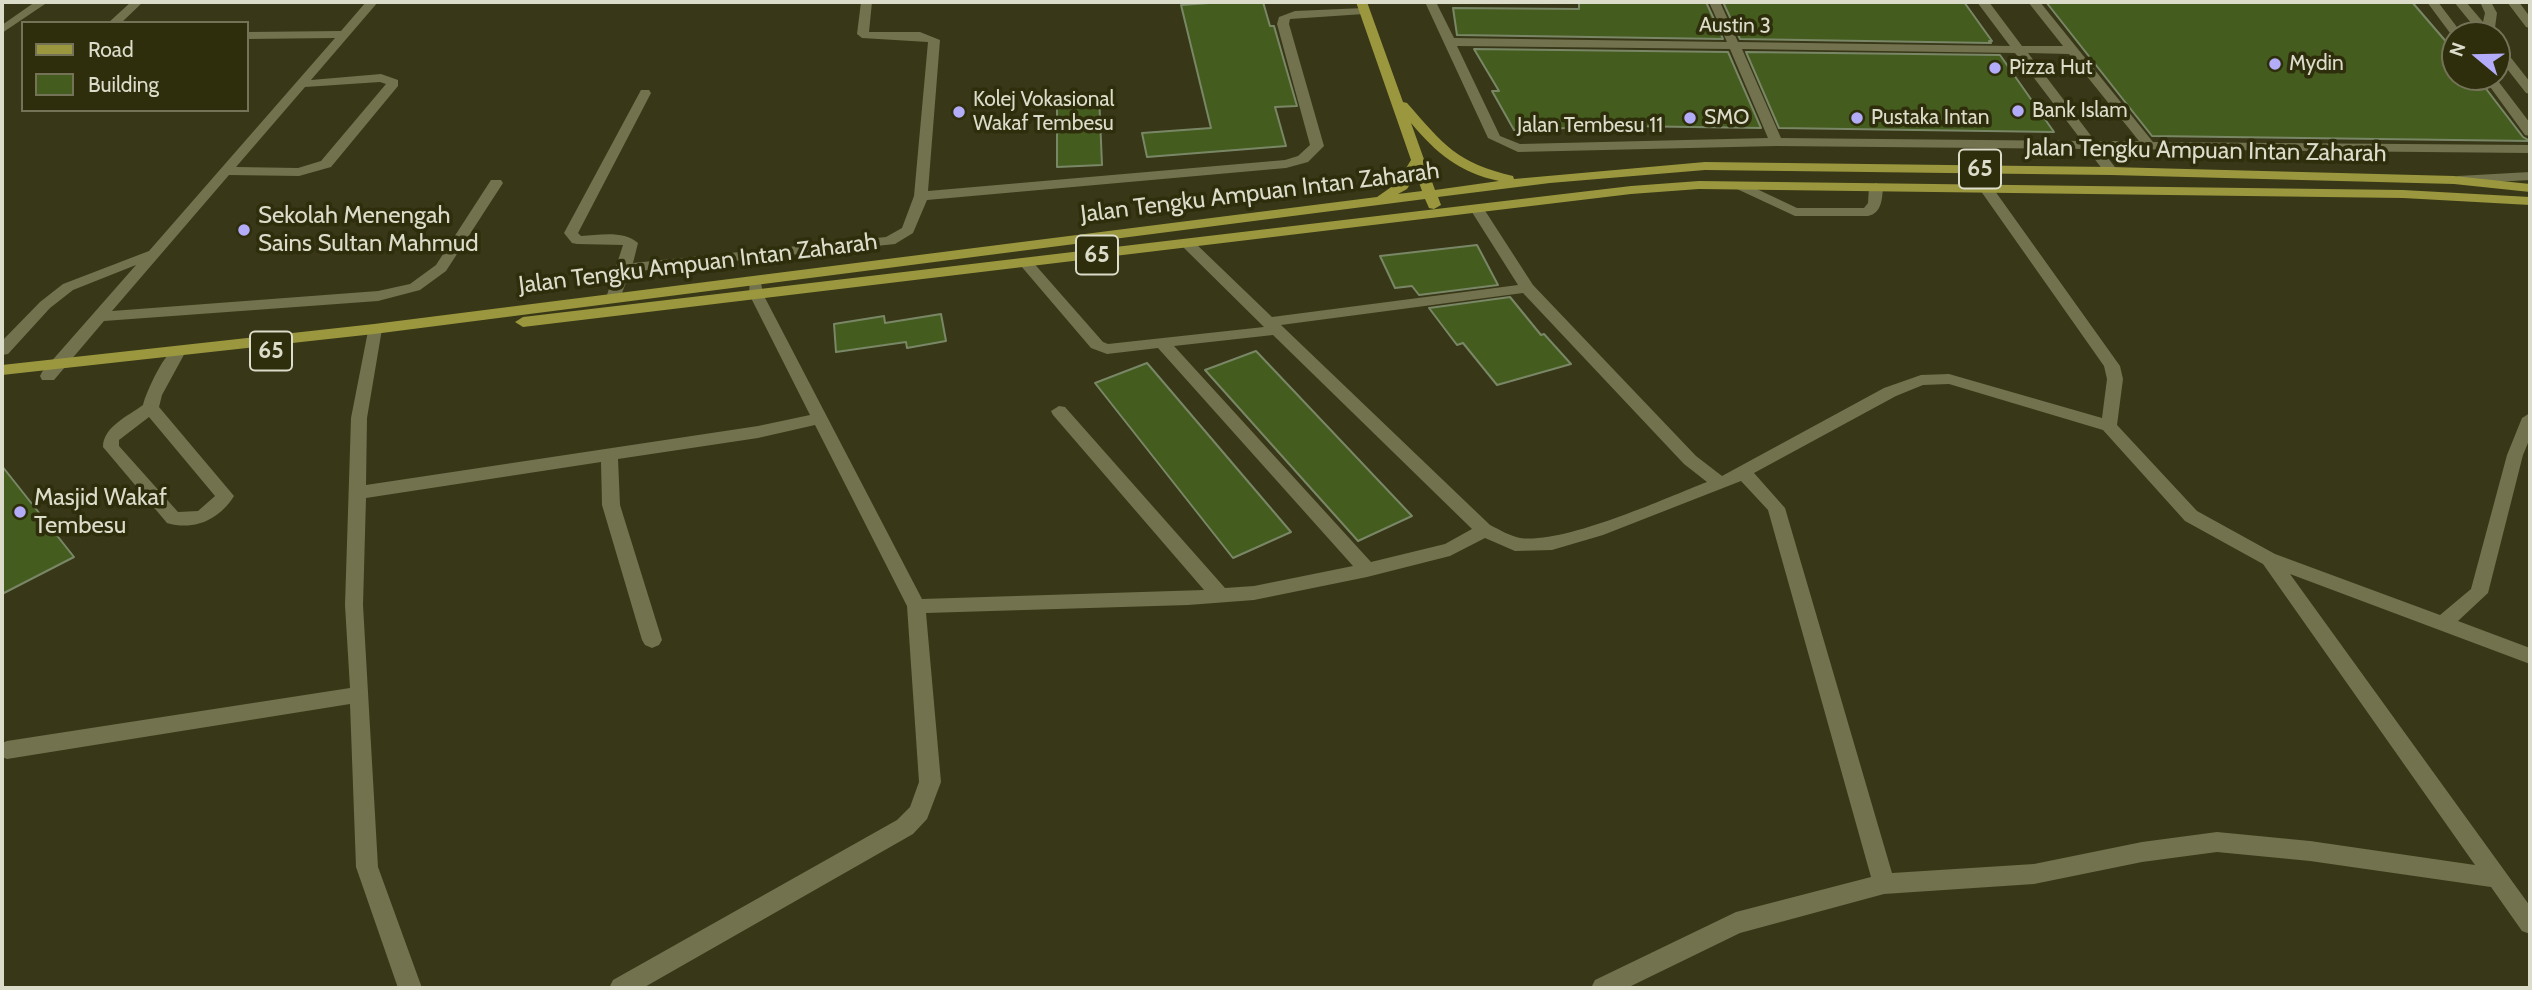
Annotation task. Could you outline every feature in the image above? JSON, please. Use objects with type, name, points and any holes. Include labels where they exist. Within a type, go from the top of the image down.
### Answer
[{"type":"main road","points":[[1362,6],[1438,215]]},
{"type":"main road","points":[[1396,98],[1448,157],[1460,165],[1487,176],[1550,179]]},
{"type":"main road","points":[[1360,203],[1389,196],[1402,186],[1418,159]]},
{"type":"main road","name":"Jalan Tengku Ampuan Intan Zaharah","points":[[2,381],[53,370],[755,287],[1430,194],[1550,179],[1705,166],[2111,171],[2454,180],[2530,188]]},
{"type":"main road","name":"Jalan Tengku Ampuan Intan Zaharah","points":[[373,334],[614,298],[1026,263],[1631,190],[1742,186],[1984,187],[2452,195],[2530,201]]},
{"type":"main road","name":"Jalan Tengku Ampuan Intan Zaharah","points":[[2,370],[53,370]]},
{"type":"street","points":[[2,30],[43,2]]},
{"type":"street","points":[[116,21],[137,2]]},
{"type":"street","points":[[53,370],[372,2]]},
{"type":"street","points":[[624,268],[890,240],[908,230],[921,196],[934,40],[920,36],[866,36],[863,34],[866,2]]},
{"type":"street","name":"Jalan Tembesu 11","points":[[1431,2],[1495,138],[1507,146],[1518,148],[1776,142],[2530,149]]},
{"type":"street","points":[[1715,2],[1776,142]]},
{"type":"street","points":[[1983,2],[2111,171]]},
{"type":"street","points":[[2034,2],[2148,144]]},
{"type":"street","points":[[2432,2],[2446,21]]},
{"type":"street","points":[[2460,2],[2476,21]]},
{"type":"street","points":[[2486,2],[2491,13],[2489,21]]},
{"type":"street","points":[[2512,2],[2530,25]]},
{"type":"street","points":[[921,196],[1286,164],[1303,159],[1317,146],[1283,24],[1285,17],[1294,8],[1362,6]]},
{"type":"street","points":[[248,35],[345,34]]},
{"type":"street","name":"Austin 3","points":[[1451,42],[2073,50]]},
{"type":"street","points":[[2511,66],[2530,90]]},
{"type":"street","points":[[223,171],[299,172],[326,164],[394,83],[381,78],[300,84]]},
{"type":"street","points":[[2499,91],[2530,132]]},
{"type":"street","points":[[614,298],[631,243],[618,239],[577,240],[571,233],[645,93]]},
{"type":"street","points":[[2454,180],[2530,176]]},
{"type":"street","points":[[99,317],[378,296],[415,287],[442,268],[496,183]]},
{"type":"street","points":[[1742,186],[1795,212],[1868,212],[1875,204],[1876,187]]},
{"type":"street","points":[[1984,187],[2112,366],[2115,379],[2109,426]]},
{"type":"street","points":[[1477,209],[1527,288],[1690,460],[1721,484]]},
{"type":"street","points":[[1188,244],[1484,530],[1515,544],[1552,543],[1597,530],[1721,484],[1890,392],[1922,380],[1949,379],[2109,426],[2191,516],[2269,558],[2530,656]]},
{"type":"street","points":[[2,350],[45,305],[68,287],[152,254]]},
{"type":"street","points":[[1026,263],[1097,345],[1107,349],[1527,288]]},
{"type":"street","points":[[621,988],[905,827],[919,812],[930,782],[916,606],[819,419],[755,287]]},
{"type":"street","points":[[373,334],[359,418],[354,605],[367,867],[410,988]]},
{"type":"street","points":[[1162,343],[1367,570]]},
{"type":"street","points":[[151,408],[225,496],[218,506],[200,519],[173,518],[111,447],[111,439],[120,429],[151,408],[153,395],[174,357]]},
{"type":"street","points":[[1059,411],[1220,595]]},
{"type":"street","points":[[2444,622],[2479,593],[2515,455],[2530,418]]},
{"type":"street","points":[[357,493],[609,456],[758,432],[819,419]]},
{"type":"street","points":[[609,456],[611,505],[652,640]]},
{"type":"street","points":[[1743,472],[1776,508],[1884,884]]},
{"type":"street","points":[[916,606],[1254,593],[1367,570],[1450,549],[1484,530]]},
{"type":"street","points":[[2269,558],[2530,924]]},
{"type":"street","points":[[7,750],[360,694]]},
{"type":"street","points":[[1604,988],[1736,923],[1884,884],[2034,874],[2143,852],[2217,842],[2309,851],[2498,878]]},
{"type":"building","points":[[1263,2],[1270,26],[1274,26],[1297,106],[1275,107],[1286,146],[1147,157],[1142,133],[1211,128],[1181,5]]},
{"type":"building","points":[[1579,2],[1706,2],[1723,39],[1457,35],[1453,8],[1579,9]]},
{"type":"building","points":[[1723,2],[1964,2],[1992,41],[1740,39]]},
{"type":"building","name":"Mydin","points":[[2046,2],[2412,2],[2441,36],[2441,91],[2488,91],[2523,137],[2530,141],[2152,136]]},
{"type":"building","points":[[1474,49],[1728,52],[1761,128],[1623,126],[1514,130],[1492,91],[1499,91]]},
{"type":"building","points":[[1746,52],[2000,55],[2054,132],[1779,128]]},
{"type":"building","points":[[1099,95],[1102,165],[1057,167],[1057,98]]},
{"type":"building","points":[[1477,245],[1498,285],[1419,295],[1412,286],[1395,288],[1380,256]]},
{"type":"building","points":[[1510,297],[1541,335],[1544,334],[1571,364],[1497,385],[1463,343],[1457,345],[1429,308]]},
{"type":"building","points":[[941,314],[946,341],[907,348],[906,342],[836,352],[834,324],[884,316],[885,323]]},
{"type":"building","points":[[1256,351],[1412,516],[1358,541],[1205,370]]},
{"type":"building","points":[[1147,363],[1291,532],[1233,558],[1095,383]]},
{"type":"building","name":"Masjid Wakaf Tembesu","points":[[2,466],[74,557],[2,594]]},
{"type":"place","name":"Mydin","points":[[2275,64]]},
{"type":"place","name":"Pizza Hut","points":[[1995,68]]},
{"type":"place","name":"Bank Islam","points":[[2018,111]]},
{"type":"place","name":"Kolej Vokasional Wakaf Tembesu","points":[[959,112]]},
{"type":"place","name":"SMO","points":[[1690,118]]},
{"type":"place","name":"Pustaka Intan","points":[[1857,118]]},
{"type":"place","name":"Sekolah Menengah Sains Sultan Mahmud","points":[[244,230]]},
{"type":"place","name":"Masjid Wakaf Tembesu","points":[[20,512]]}]
